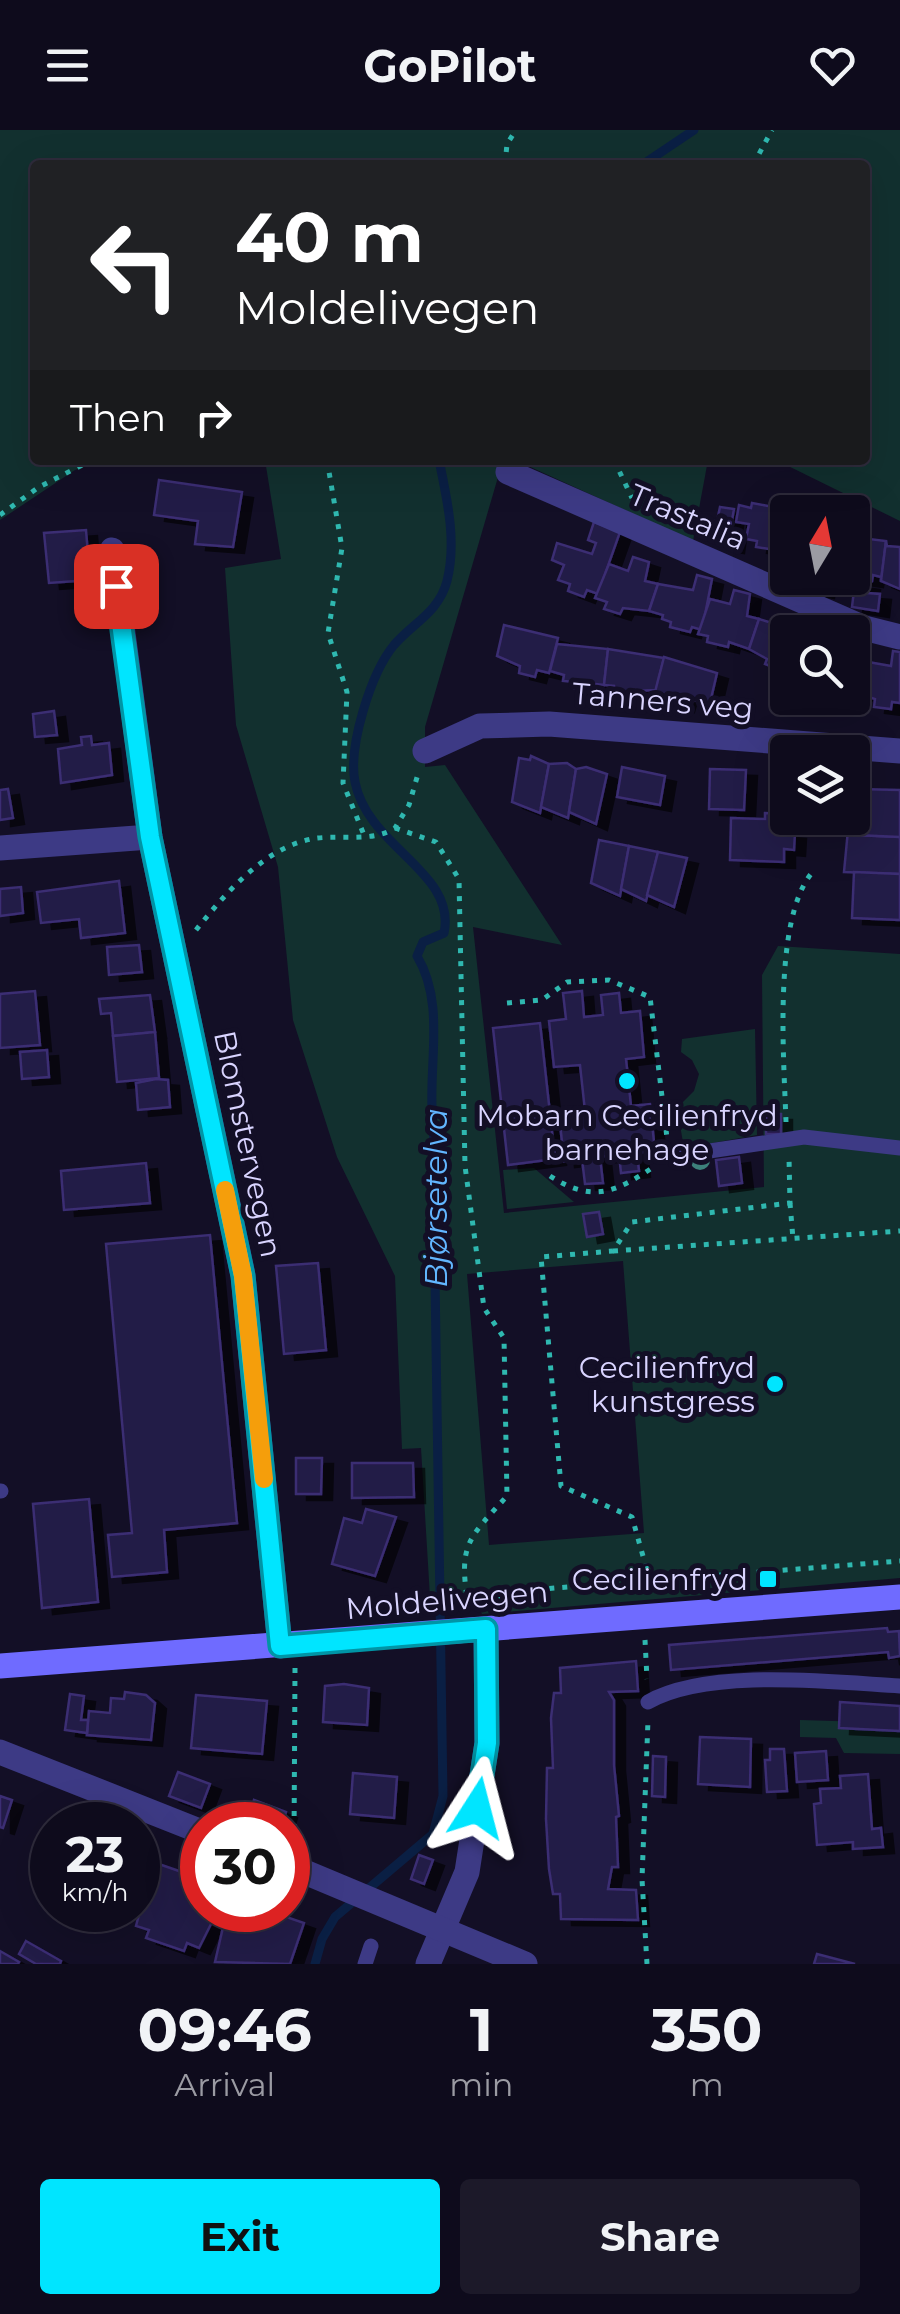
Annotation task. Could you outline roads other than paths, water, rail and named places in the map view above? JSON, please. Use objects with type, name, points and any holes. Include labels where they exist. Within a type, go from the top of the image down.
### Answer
[{"type":"main road","name":"Moldelivegen","points":[[0,1666],[900,1597]]},
{"type":"street","name":"Trastalia","points":[[508,472],[864,628],[900,637]]},
{"type":"street","name":"Blomstervegen","points":[[112,550],[150,837],[243,1276],[287,1646]]},
{"type":"street","name":"Tanners veg","points":[[425,750],[480,726],[549,724],[900,751]]},
{"type":"street","points":[[0,848],[150,837]]},
{"type":"street","points":[[428,1964],[467,1872],[487,1743],[486,1629]]},
{"type":"street","points":[[0,1752],[180,1823]]},
{"type":"street","points":[[310,1875],[525,1964]]},
{"type":"lane","points":[[669,1157],[789,1139],[900,1148]]},
{"type":"lane","points":[[648,1702],[670,1690],[788,1679],[900,1686]]},
{"type":"lane","points":[[366,1964],[370,1946]]},
{"type":"waterway","name":"Bjørsetelva","points":[[649,160],[694,130]]},
{"type":"waterway","name":"Bjørsetelva","points":[[315,1964],[322,1939],[335,1917],[433,1834],[443,1796],[434,1030],[430,992],[417,956],[423,942],[444,933],[444,912],[425,876],[376,825],[363,805],[354,767],[358,730],[377,673],[394,645],[438,601],[447,581],[451,535],[440,465]]},
{"type":"place","name":"Mobarn Cecilienfryd barnehage","points":[[627,1081]]},
{"type":"place","name":"Cecilienfryd kunstgress","points":[[775,1384]]},
{"type":"place","name":"Cecilienfryd","points":[[768,1579]]}]
